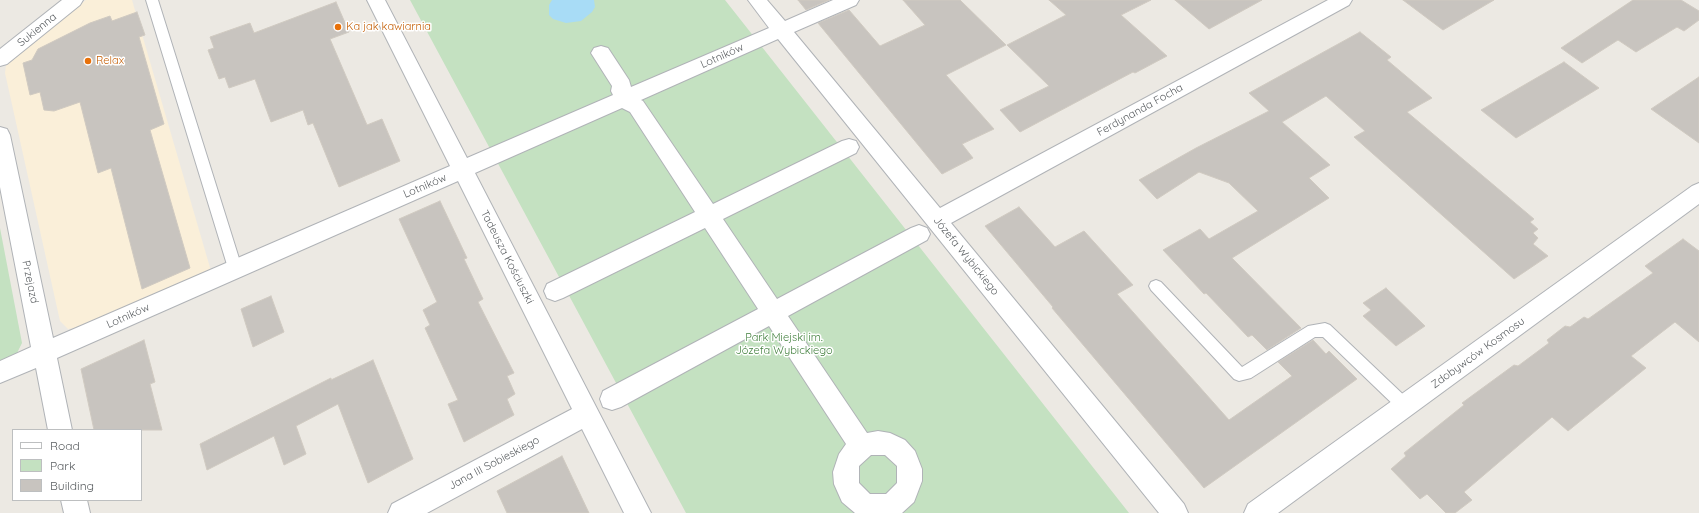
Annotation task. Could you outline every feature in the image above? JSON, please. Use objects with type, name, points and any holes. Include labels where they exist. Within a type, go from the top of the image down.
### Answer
[{"type":"street","name":"Sukienna","points":[[0,59],[74,0]]},
{"type":"street","name":"Tadeusza Kościuszki","points":[[376,0],[638,513]]},
{"type":"street","name":"Józefa Wybickiego","points":[[757,0],[1175,513]]},
{"type":"street","name":"Lotników","points":[[0,372],[850,0]]},
{"type":"street","name":"Ferdynanda Focha","points":[[937,220],[1343,0]]},
{"type":"street","points":[[601,53],[622,84],[625,98],[636,106],[862,447]]},
{"type":"street","name":"Przejazd","points":[[0,135],[60,429]]},
{"type":"street","points":[[555,291],[849,147]]},
{"type":"street","name":"Zdobywców Kosmosu","points":[[1257,513],[1699,192]]},
{"type":"street","points":[[612,399],[919,234]]},
{"type":"street","name":"Jana III Sobieskiego","points":[[401,513],[587,414]]},
{"type":"street","points":[[871,443],[891,446],[900,451],[907,459],[910,468],[910,483],[899,508],[875,507],[865,504],[856,499],[849,490],[846,481],[846,466],[854,453],[862,447],[871,443]]},
{"type":"street","points":[[74,501],[77,513]]},
{"type":"lane","points":[[152,0],[235,268]]},
{"type":"lane","points":[[1156,286],[1239,374],[1246,373],[1313,331],[1325,330],[1330,333],[1405,406]]},
{"type":"shaded area","points":[[86,0],[132,0],[211,271],[85,326],[68,329],[60,321],[5,73],[6,65],[11,58]]},
{"type":"green space","name":"Park Miejski im. Józefa Wybickiego","points":[[410,0],[725,0],[1129,513],[686,513]]},
{"type":"green space","points":[[0,228],[22,343],[17,353],[0,362]]},
{"type":"water","points":[[552,0],[594,0],[595,7],[592,12],[581,21],[566,23],[553,19],[549,15],[549,5]]},
{"type":"building","points":[[798,0],[829,0],[806,10]]},
{"type":"building","points":[[903,0],[960,0],[1006,45],[946,75],[994,129],[962,144],[973,158],[942,174],[818,23],[849,10],[880,46],[925,25]]},
{"type":"building","points":[[1049,0],[1151,0],[1121,15],[1167,56],[1135,73],[1133,72],[1020,132],[1000,110],[1049,86],[1007,45],[1066,15]]},
{"type":"building","points":[[1175,0],[1262,0],[1209,29]]},
{"type":"building","points":[[1403,0],[1494,0],[1443,30]]},
{"type":"building","points":[[1633,0],[1681,0],[1699,11],[1699,20],[1684,31],[1677,27],[1636,52],[1618,40],[1582,63],[1561,48]]},
{"type":"building","points":[[336,2],[349,32],[330,39],[367,125],[382,119],[400,161],[339,187],[313,123],[308,125],[303,110],[271,122],[255,79],[229,88],[225,77],[219,79],[208,50],[214,48],[210,37],[250,23],[254,33]]},
{"type":"building","points":[[137,12],[145,35],[139,37],[164,124],[150,130],[190,268],[142,289],[111,168],[98,173],[80,102],[54,111],[44,110],[40,92],[30,95],[23,63],[32,60],[38,49],[90,23],[110,16],[112,21]]},
{"type":"building","points":[[1360,32],[1391,57],[1387,60],[1432,98],[1407,112],[1534,219],[1530,222],[1538,229],[1533,233],[1538,238],[1533,244],[1548,256],[1514,279],[1354,137],[1365,131],[1326,96],[1282,122],[1330,165],[1309,178],[1329,198],[1232,258],[1301,328],[1267,350],[1252,335],[1248,337],[1206,293],[1204,294],[1163,250],[1200,229],[1209,239],[1258,211],[1229,183],[1199,172],[1157,199],[1139,180],[1196,148],[1269,111],[1249,93]]},
{"type":"building","points":[[1564,62],[1599,88],[1516,138],[1481,110]]},
{"type":"building","points":[[1699,77],[1699,143],[1651,109]]},
{"type":"building","points":[[440,201],[467,258],[464,259],[483,299],[478,302],[514,373],[507,376],[515,394],[507,399],[514,415],[464,442],[448,404],[458,400],[425,328],[430,325],[423,310],[437,302],[399,219]]},
{"type":"building","points":[[1019,207],[1055,247],[1084,231],[1133,285],[1117,294],[1229,420],[1292,376],[1278,362],[1313,340],[1326,354],[1329,351],[1357,379],[1204,488],[985,226]]},
{"type":"building","points":[[1683,239],[1699,251],[1699,342],[1675,322],[1631,356],[1646,368],[1568,431],[1552,417],[1464,492],[1472,500],[1455,513],[1446,513],[1427,494],[1420,499],[1391,469],[1406,456],[1404,453],[1464,405],[1462,403],[1514,365],[1518,366],[1549,343],[1547,340],[1565,326],[1570,327],[1584,317],[1588,319],[1653,273],[1645,266]]},
{"type":"building","points":[[1386,288],[1425,326],[1396,346],[1363,316],[1371,310],[1363,303]]},
{"type":"building","points":[[271,296],[284,332],[253,347],[241,309]]},
{"type":"building","points":[[144,340],[155,382],[150,384],[162,430],[94,429],[81,369]]},
{"type":"building","points":[[373,360],[413,459],[368,483],[338,404],[296,426],[306,454],[284,465],[274,436],[207,470],[200,444],[331,378],[331,380]]},
{"type":"building","points":[[562,456],[589,513],[507,513],[497,491]]},
{"type":"place","name":"Ka jak kawiarnia","points":[[338,27]]},
{"type":"place","name":"Relax","points":[[88,61]]}]
